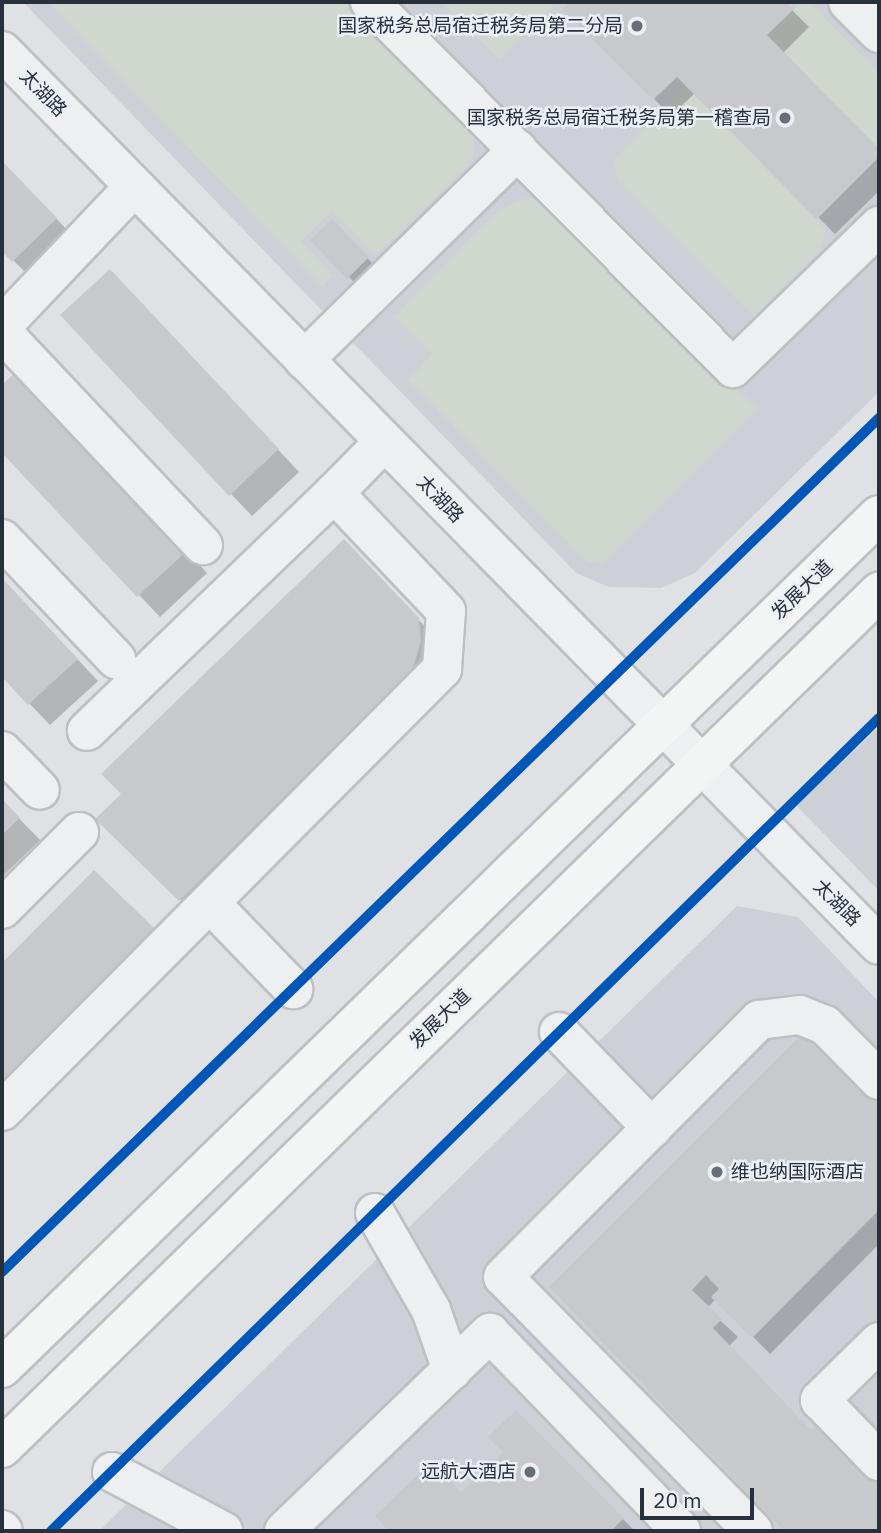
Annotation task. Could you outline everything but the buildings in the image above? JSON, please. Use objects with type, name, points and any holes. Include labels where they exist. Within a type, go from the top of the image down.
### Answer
[{"type":"main road","name":"发展大道","points":[[2,1368],[879,515]]},
{"type":"main road","name":"发展大道","points":[[2,1448],[879,592]]},
{"type":"street","points":[[370,2],[733,368],[879,226]]},
{"type":"street","points":[[848,2],[879,33]]},
{"type":"street","name":"太湖路","points":[[2,51],[879,945]]},
{"type":"street","points":[[304,360],[519,150]]},
{"type":"street","points":[[2,326],[134,187]]},
{"type":"street","points":[[2,332],[203,545]]},
{"type":"street","points":[[87,731],[384,442]]},
{"type":"street","points":[[2,1111],[442,669],[446,611],[334,493]]},
{"type":"street","points":[[2,539],[116,659]]},
{"type":"street","points":[[2,751],[40,790]]},
{"type":"street","points":[[2,909],[79,832]]},
{"type":"street","points":[[209,903],[293,989]]},
{"type":"street","points":[[753,1531],[503,1277],[759,1020],[781,1015],[800,1015],[825,1025],[879,1080]]},
{"type":"street","points":[[559,1032],[652,1128]]},
{"type":"street","points":[[375,1213],[431,1310],[452,1370]]},
{"type":"street","points":[[284,1531],[490,1333],[681,1531]]},
{"type":"street","points":[[879,1342],[820,1400],[879,1461]]},
{"type":"street","points":[[112,1472],[223,1531]]},
{"type":"shaded area","points":[[23,2],[879,2],[879,392],[695,573],[661,588],[609,587],[576,573]]},
{"type":"shaded area","points":[[48,2],[349,2],[471,123],[475,152],[467,166],[376,255],[332,211],[301,242],[333,275],[323,287]]},
{"type":"shaded area","points":[[441,2],[556,2],[499,59]]},
{"type":"shaded area","points":[[801,2],[809,2],[879,72],[879,149],[767,35]]},
{"type":"shaded area","points":[[686,86],[826,230],[819,251],[755,316],[618,181],[614,162]]},
{"type":"shaded area","points":[[528,198],[547,200],[757,409],[602,564],[588,561],[576,551],[409,380],[432,354],[394,317],[501,209]]},
{"type":"shaded area","points":[[879,727],[879,891],[796,805]]},
{"type":"shaded area","points":[[737,906],[798,917],[879,1002],[879,1531],[99,1531]]},
{"type":"cycle path","points":[[2,1272],[879,418]]},
{"type":"cycle path","points":[[51,1531],[879,718]]},
{"type":"place","name":"国家税务总局宿迁税务局第二分局","points":[[637,26]]},
{"type":"place","name":"国家税务总局宿迁税务局第一稽查局","points":[[785,118]]},
{"type":"place","name":"维也纳国际酒店","points":[[717,1172]]},
{"type":"place","name":"远航大酒店","points":[[530,1472]]}]
